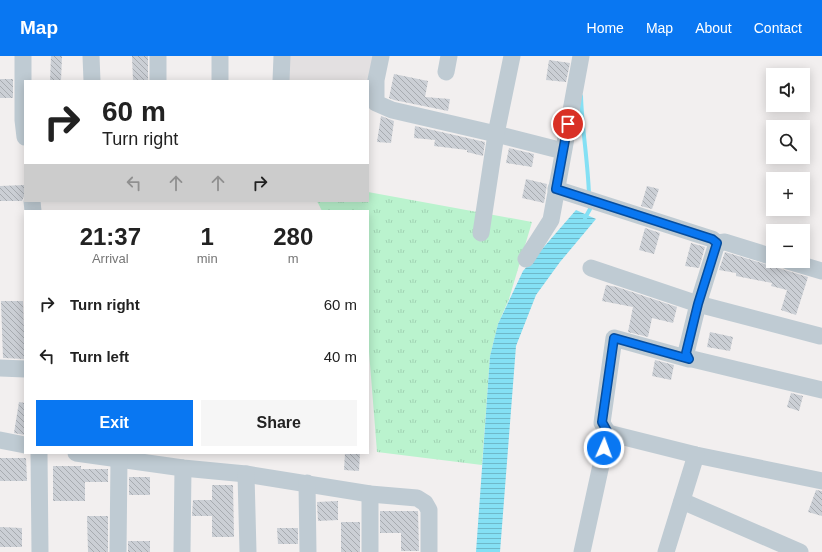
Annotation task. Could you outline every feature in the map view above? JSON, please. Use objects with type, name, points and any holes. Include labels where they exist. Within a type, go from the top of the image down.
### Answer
[{"type":"street","points":[[23,56],[24,128]]},
{"type":"street","points":[[91,56],[92,80]]},
{"type":"street","points":[[158,56],[158,80]]},
{"type":"street","points":[[220,56],[220,80]]},
{"type":"street","points":[[281,80],[282,56]]},
{"type":"street","points":[[381,56],[376,80],[376,103],[392,110],[563,151]]},
{"type":"street","points":[[482,233],[496,134],[512,56]]},
{"type":"street","points":[[526,259],[551,220],[581,56]]},
{"type":"street","points":[[556,189],[712,239],[717,243],[725,242],[766,255]]},
{"type":"street","points":[[689,359],[686,353],[698,304],[717,243]]},
{"type":"street","points":[[810,267],[822,271]]},
{"type":"street","points":[[591,268],[698,304],[820,336]]},
{"type":"street","points":[[582,552],[608,433],[602,422],[614,338],[689,359],[822,390]]},
{"type":"street","points":[[0,368],[24,369]]},
{"type":"street","points":[[608,433],[696,455],[822,481]]},
{"type":"street","points":[[0,440],[24,445]]},
{"type":"street","points":[[39,454],[40,552]]},
{"type":"street","points":[[83,454],[183,468],[246,474],[370,494],[417,498],[426,503],[429,510],[429,552]]},
{"type":"street","points":[[671,550],[682,502],[696,455]]},
{"type":"street","points":[[118,552],[119,459]]},
{"type":"street","points":[[182,552],[183,468]]},
{"type":"street","points":[[246,474],[248,552]]},
{"type":"street","points":[[307,483],[308,552]]},
{"type":"street","points":[[370,494],[370,552]]},
{"type":"street","points":[[682,502],[800,552]]},
{"type":"shaded area","points":[[286,56],[377,56],[369,108],[369,80],[286,80]]},
{"type":"green space","points":[[369,192],[532,222],[509,299],[498,324],[490,356],[482,465],[377,452],[369,352],[369,210],[322,210],[318,202],[369,202]]},
{"type":"water","points":[[576,210],[596,219],[560,262],[536,295],[516,346],[500,552],[476,552],[490,356],[498,324],[523,271]]},
{"type":"building","points":[[51,56],[62,56],[61,80],[50,80]]},
{"type":"building","points":[[132,56],[148,56],[148,80],[133,80]]},
{"type":"building","points":[[549,60],[570,63],[566,82],[546,80]]},
{"type":"building","points":[[394,74],[428,81],[425,97],[450,99],[448,111],[389,98]]},
{"type":"building","points":[[0,79],[13,79],[13,98],[0,98]]},
{"type":"building","points":[[381,116],[394,121],[391,143],[377,142]]},
{"type":"building","points":[[415,126],[485,142],[483,156],[467,152],[467,150],[434,146],[435,140],[414,138]]},
{"type":"building","points":[[509,148],[534,154],[532,167],[506,163]]},
{"type":"building","points":[[526,179],[547,184],[544,203],[522,198]]},
{"type":"building","points":[[24,185],[24,196],[22,201],[0,201],[0,186]]},
{"type":"building","points":[[647,186],[659,189],[652,209],[641,206]]},
{"type":"building","points":[[645,228],[660,233],[654,254],[639,250]]},
{"type":"building","points":[[691,243],[705,247],[699,268],[685,266]]},
{"type":"building","points":[[725,252],[766,264],[766,268],[778,268],[808,277],[796,315],[781,310],[787,290],[771,286],[772,283],[736,276],[736,273],[719,270]]},
{"type":"building","points":[[606,285],[617,287],[677,307],[673,323],[652,318],[648,337],[628,332],[633,307],[602,301]]},
{"type":"building","points":[[1,301],[23,301],[24,359],[3,358]]},
{"type":"building","points":[[710,332],[733,337],[730,351],[707,347]]},
{"type":"building","points":[[655,360],[674,365],[671,380],[652,376]]},
{"type":"building","points":[[791,393],[803,396],[799,411],[787,407]]},
{"type":"building","points":[[19,402],[24,403],[24,435],[14,433]]},
{"type":"building","points":[[345,454],[360,454],[359,471],[344,470]]},
{"type":"building","points":[[0,458],[26,458],[27,481],[0,481]]},
{"type":"building","points":[[53,466],[81,466],[81,469],[108,469],[108,482],[85,482],[85,501],[53,501]]},
{"type":"building","points":[[129,477],[150,477],[150,495],[129,495]]},
{"type":"building","points":[[212,485],[233,485],[234,537],[212,537],[212,516],[192,516],[193,500],[212,500]]},
{"type":"building","points":[[816,490],[822,491],[822,516],[808,512]]},
{"type":"building","points":[[338,501],[338,520],[318,521],[317,502]]},
{"type":"building","points":[[380,511],[418,511],[419,551],[401,551],[401,533],[380,533]]},
{"type":"building","points":[[87,516],[108,516],[108,552],[88,552]]},
{"type":"building","points":[[341,522],[360,522],[360,552],[341,552]]},
{"type":"building","points":[[0,527],[22,528],[22,547],[0,547]]},
{"type":"building","points":[[277,528],[298,528],[298,544],[278,544]]},
{"type":"building","points":[[128,541],[150,541],[150,552],[128,552]]},
{"type":"waterway","points":[[581,96],[589,195]]},
{"type":"waterway","points":[[585,218],[590,209],[590,204]]},
{"type":"route","points":[[568,124],[556,189],[712,239],[717,243],[698,304],[686,353],[689,359],[614,338],[602,422],[608,433],[604,448]]}]
